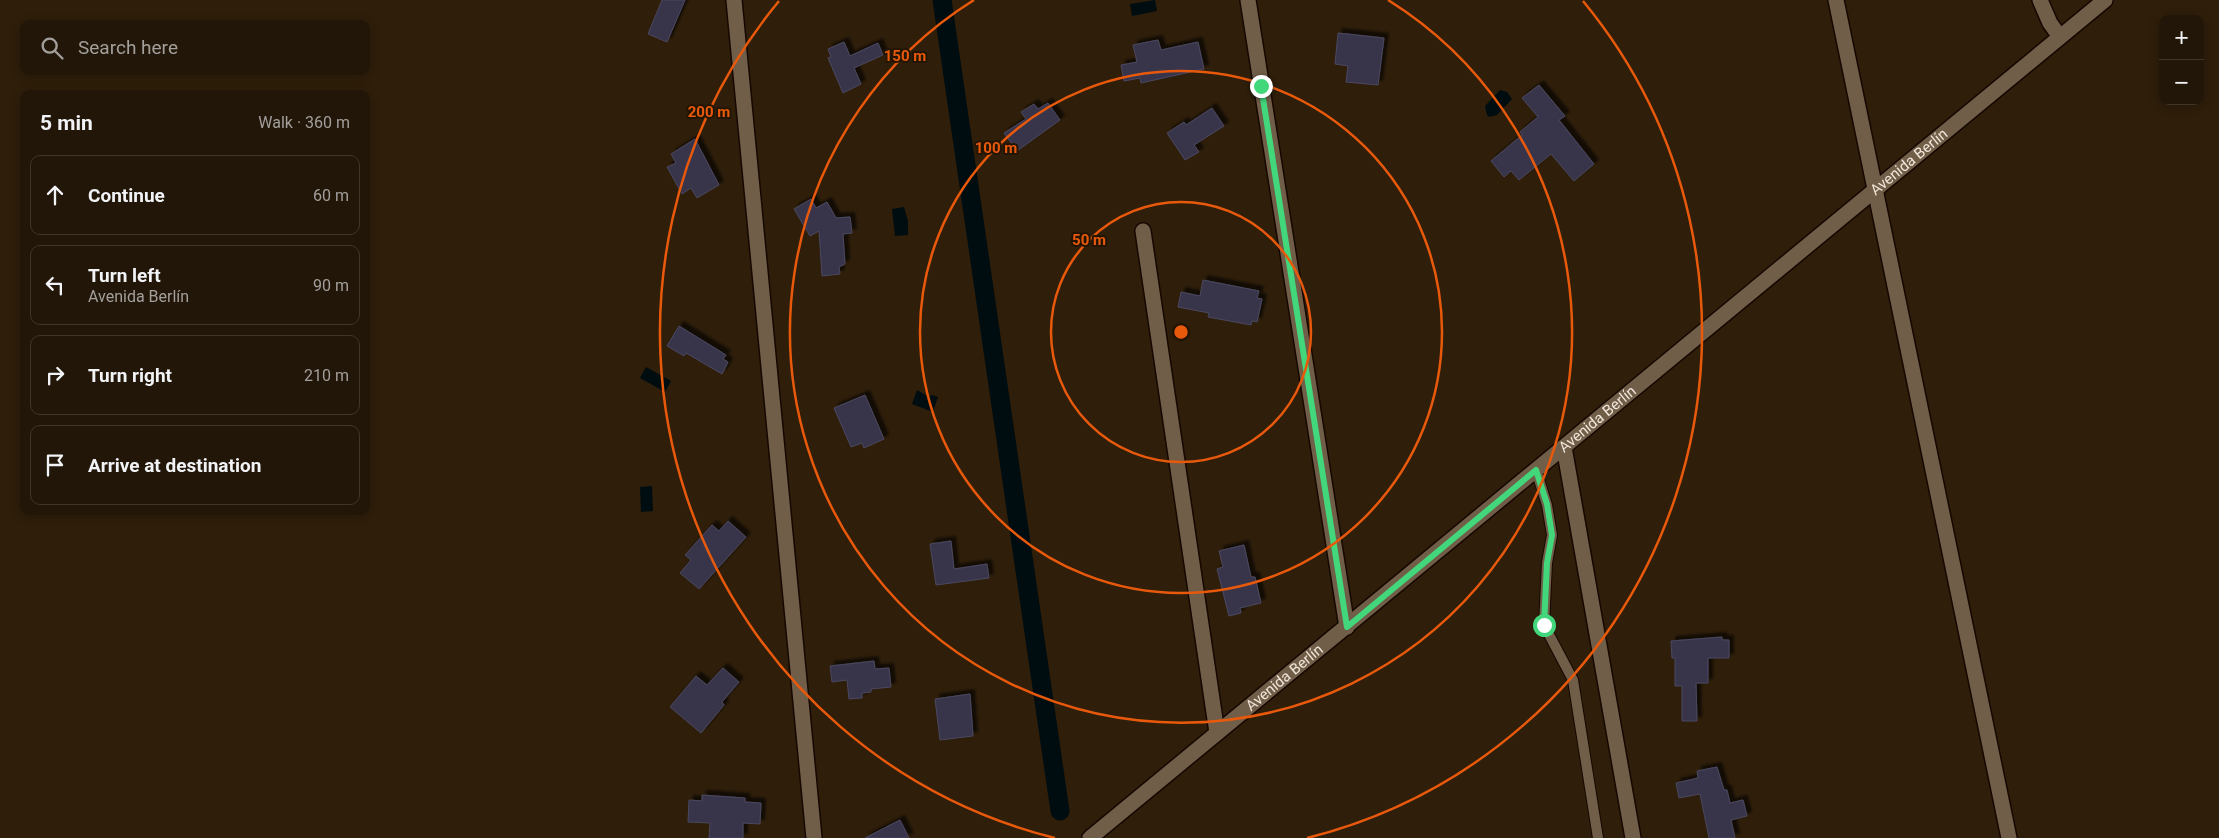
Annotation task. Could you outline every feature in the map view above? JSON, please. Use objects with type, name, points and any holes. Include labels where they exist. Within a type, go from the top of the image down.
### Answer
[{"type":"street","points":[[734,0],[814,838]]},
{"type":"street","points":[[1248,0],[1347,627]]},
{"type":"street","points":[[1836,0],[1875,190],[1886,233],[2009,838]]},
{"type":"street","points":[[2040,0],[2050,22],[2060,37]]},
{"type":"street","name":"Avenida Berlín","points":[[1090,838],[2105,0]]},
{"type":"street","points":[[1144,231],[1217,733]]},
{"type":"street","points":[[1564,447],[1633,838]]},
{"type":"lane","points":[[1536,470],[1547,504],[1552,535],[1547,563],[1544,625],[1573,680],[1598,838]]},
{"type":"shaded area","points":[[1155,0],[1157,11],[1132,16],[1130,4]]},
{"type":"shaded area","points":[[1500,90],[1507,92],[1512,99],[1497,115],[1489,117],[1485,106]]},
{"type":"shaded area","points":[[904,207],[908,221],[908,235],[895,236],[892,209]]},
{"type":"shaded area","points":[[646,367],[671,381],[665,392],[640,378]]},
{"type":"shaded area","points":[[917,390],[929,397],[932,395],[938,397],[933,412],[912,404]]},
{"type":"shaded area","points":[[652,486],[653,511],[641,512],[640,487]]},
{"type":"building","points":[[662,0],[685,0],[667,42],[648,34]]},
{"type":"building","points":[[1338,33],[1384,38],[1378,85],[1346,82],[1348,66],[1335,64]]},
{"type":"building","points":[[1158,40],[1161,50],[1198,42],[1204,69],[1141,83],[1140,78],[1124,81],[1121,65],[1137,62],[1133,45]]},
{"type":"building","points":[[844,42],[850,56],[878,43],[883,55],[854,68],[861,84],[843,93],[828,58],[831,57],[828,49]]},
{"type":"building","points":[[1539,85],[1565,116],[1559,120],[1594,164],[1574,181],[1551,154],[1519,180],[1511,171],[1504,177],[1491,161],[1522,135],[1520,132],[1538,117],[1522,98]]},
{"type":"building","points":[[1048,103],[1060,120],[1017,151],[1004,133],[1026,119],[1021,112],[1034,104],[1038,109]]},
{"type":"building","points":[[1212,108],[1224,126],[1194,145],[1199,152],[1185,160],[1167,133],[1184,122],[1186,125]]},
{"type":"building","points":[[695,139],[719,185],[697,198],[691,188],[682,194],[667,167],[676,163],[671,154]]},
{"type":"building","points":[[811,199],[816,208],[827,202],[836,218],[850,217],[852,233],[843,234],[845,264],[839,267],[840,274],[822,276],[819,231],[810,236],[794,209]]},
{"type":"building","points":[[1203,280],[1259,291],[1257,298],[1262,299],[1257,322],[1252,321],[1251,325],[1208,317],[1209,313],[1178,307],[1181,292],[1200,296]]},
{"type":"building","points":[[679,326],[726,355],[723,359],[728,362],[722,374],[686,353],[684,356],[667,346]]},
{"type":"building","points":[[865,395],[884,439],[864,448],[862,443],[851,447],[834,408]]},
{"type":"building","points":[[728,521],[746,537],[699,589],[680,573],[691,560],[685,555],[712,525],[719,531]]},
{"type":"building","points":[[951,541],[954,569],[987,564],[989,578],[936,585],[930,544]]},
{"type":"building","points":[[1244,545],[1251,577],[1255,577],[1261,603],[1240,608],[1241,613],[1229,616],[1217,569],[1223,567],[1219,551]]},
{"type":"building","points":[[1722,637],[1722,640],[1729,640],[1729,658],[1708,658],[1708,683],[1696,683],[1697,721],[1682,721],[1682,686],[1675,686],[1675,658],[1672,658],[1671,641]]},
{"type":"building","points":[[874,661],[875,669],[889,668],[891,687],[871,689],[871,692],[862,693],[862,698],[849,699],[847,680],[832,682],[830,666]]},
{"type":"building","points":[[723,668],[739,682],[722,702],[724,705],[701,733],[670,707],[696,676],[707,685]]},
{"type":"building","points":[[970,694],[973,736],[940,740],[935,699]]},
{"type":"building","points":[[1717,767],[1724,790],[1727,790],[1730,803],[1743,800],[1747,816],[1731,820],[1735,838],[1709,838],[1700,794],[1679,798],[1676,783],[1698,778],[1697,771]]},
{"type":"building","points":[[702,795],[745,798],[745,802],[761,803],[760,824],[743,823],[743,838],[709,838],[710,823],[688,822],[689,800],[702,801]]},
{"type":"building","points":[[900,820],[909,838],[865,838]]},
{"type":"waterway","points":[[942,0],[1060,811]]},
{"type":"route","points":[[1261,86],[1347,627],[1536,470],[1547,504],[1552,535],[1547,563],[1544,625]]}]
